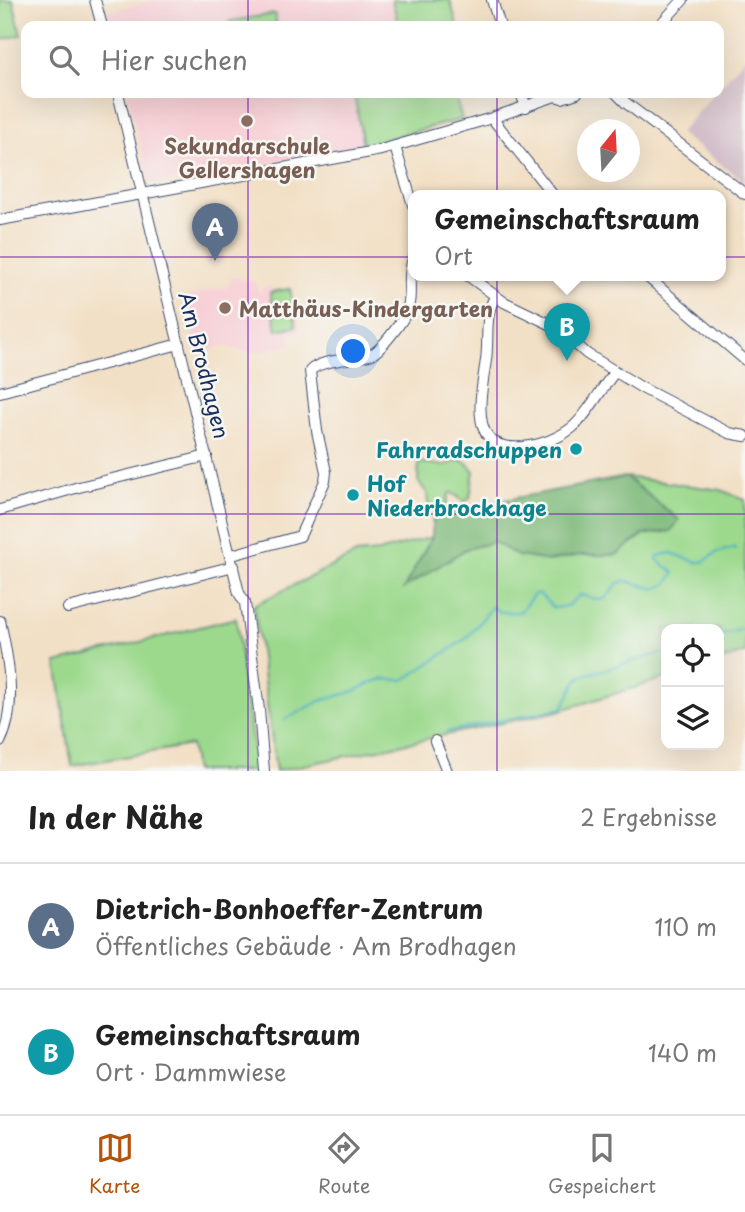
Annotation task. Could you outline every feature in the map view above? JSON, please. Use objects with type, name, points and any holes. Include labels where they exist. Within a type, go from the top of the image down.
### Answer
[{"type":"street","points":[[95,0],[101,21]]},
{"type":"street","points":[[492,0],[498,21]]},
{"type":"street","points":[[664,21],[683,0]]},
{"type":"street","name":"Am Brodhagen","points":[[119,98],[246,614],[264,771]]},
{"type":"street","points":[[523,98],[526,107]]},
{"type":"street","points":[[0,207],[2,220],[395,147],[547,98]]},
{"type":"street","points":[[622,98],[745,194]]},
{"type":"street","points":[[492,118],[549,190]]},
{"type":"street","points":[[395,147],[408,190]]},
{"type":"street","points":[[68,608],[233,560],[294,539],[303,532],[326,476],[317,431],[310,371],[318,365],[371,355],[379,349],[407,311],[409,281]]},
{"type":"street","points":[[475,281],[495,297],[556,327],[587,355],[648,392],[729,433],[745,436]]},
{"type":"street","points":[[652,281],[745,360]]},
{"type":"street","points":[[495,297],[488,320],[481,416],[484,432],[495,444],[509,448],[536,445],[566,431],[578,422],[615,372]]},
{"type":"street","points":[[0,392],[179,344]]},
{"type":"street","points":[[0,510],[79,487],[207,456]]},
{"type":"street","points":[[0,621],[9,697],[8,719],[0,742]]},
{"type":"street","points":[[435,741],[447,771]]},
{"type":"shaded area","points":[[155,0],[392,0],[398,21],[109,21],[107,12]]},
{"type":"shaded area","points":[[745,57],[745,182],[679,133],[710,98],[724,98],[724,82]]},
{"type":"shaded area","name":"Sekundarschule Gellershagen","points":[[128,98],[356,98],[363,145],[155,184],[149,180]]},
{"type":"shaded area","points":[[232,277],[256,282],[259,293],[262,292],[261,288],[270,286],[274,290],[292,287],[300,331],[290,333],[292,345],[251,353],[226,346],[197,353],[184,297],[228,286]]},
{"type":"green space","points":[[0,0],[13,0],[21,35],[0,40]]},
{"type":"green space","points":[[392,0],[450,0],[456,21],[398,21]]},
{"type":"green space","points":[[275,14],[276,21],[230,21]]},
{"type":"green space","points":[[355,98],[456,98],[462,119],[363,145]]},
{"type":"green space","points":[[290,289],[296,326],[277,330],[270,292]]},
{"type":"green space","points":[[460,460],[474,471],[470,498],[465,502],[449,493],[446,508],[432,508],[428,503],[427,493],[418,481],[419,462],[443,466]]},
{"type":"green space","points":[[626,477],[721,490],[745,500],[745,653],[724,659],[724,624],[661,624],[661,680],[558,711],[276,771],[254,605],[356,554],[378,552],[432,537],[433,514]]},
{"type":"green space","points":[[626,477],[679,520],[671,531],[643,535],[616,555],[582,555],[549,561],[518,556],[494,542],[466,549],[404,588],[432,537],[433,514]]},
{"type":"green space","points":[[236,618],[256,771],[195,771],[191,745],[72,766],[56,663]]},
{"type":"waterway","points":[[284,720],[320,701],[355,691],[373,682],[385,679],[403,680],[467,638],[492,607],[501,612],[520,612],[534,594],[540,594],[553,608],[567,606],[580,595],[601,600],[606,598],[618,583],[626,581],[656,589],[668,583],[674,573],[657,559],[658,556],[671,553],[703,562],[718,552],[735,548]]},
{"type":"waterway","points":[[724,634],[745,628]]},
{"type":"waterway","points":[[446,732],[562,708],[581,676],[661,653]]},
{"type":"place","name":"Sekundarschule Gellershagen","points":[[247,121]]},
{"type":"place","name":"Dietrich-Bonhoeffer-Zentrum","points":[[215,261]]},
{"type":"place","name":"Matthäus-Kindergarten","points":[[225,308]]},
{"type":"place","name":"Gemeinschaftsraum","points":[[567,361]]},
{"type":"place","name":"Fahrradschuppen","points":[[576,449]]},
{"type":"place","name":"Hof Niederbrockhage","points":[[353,495]]}]
